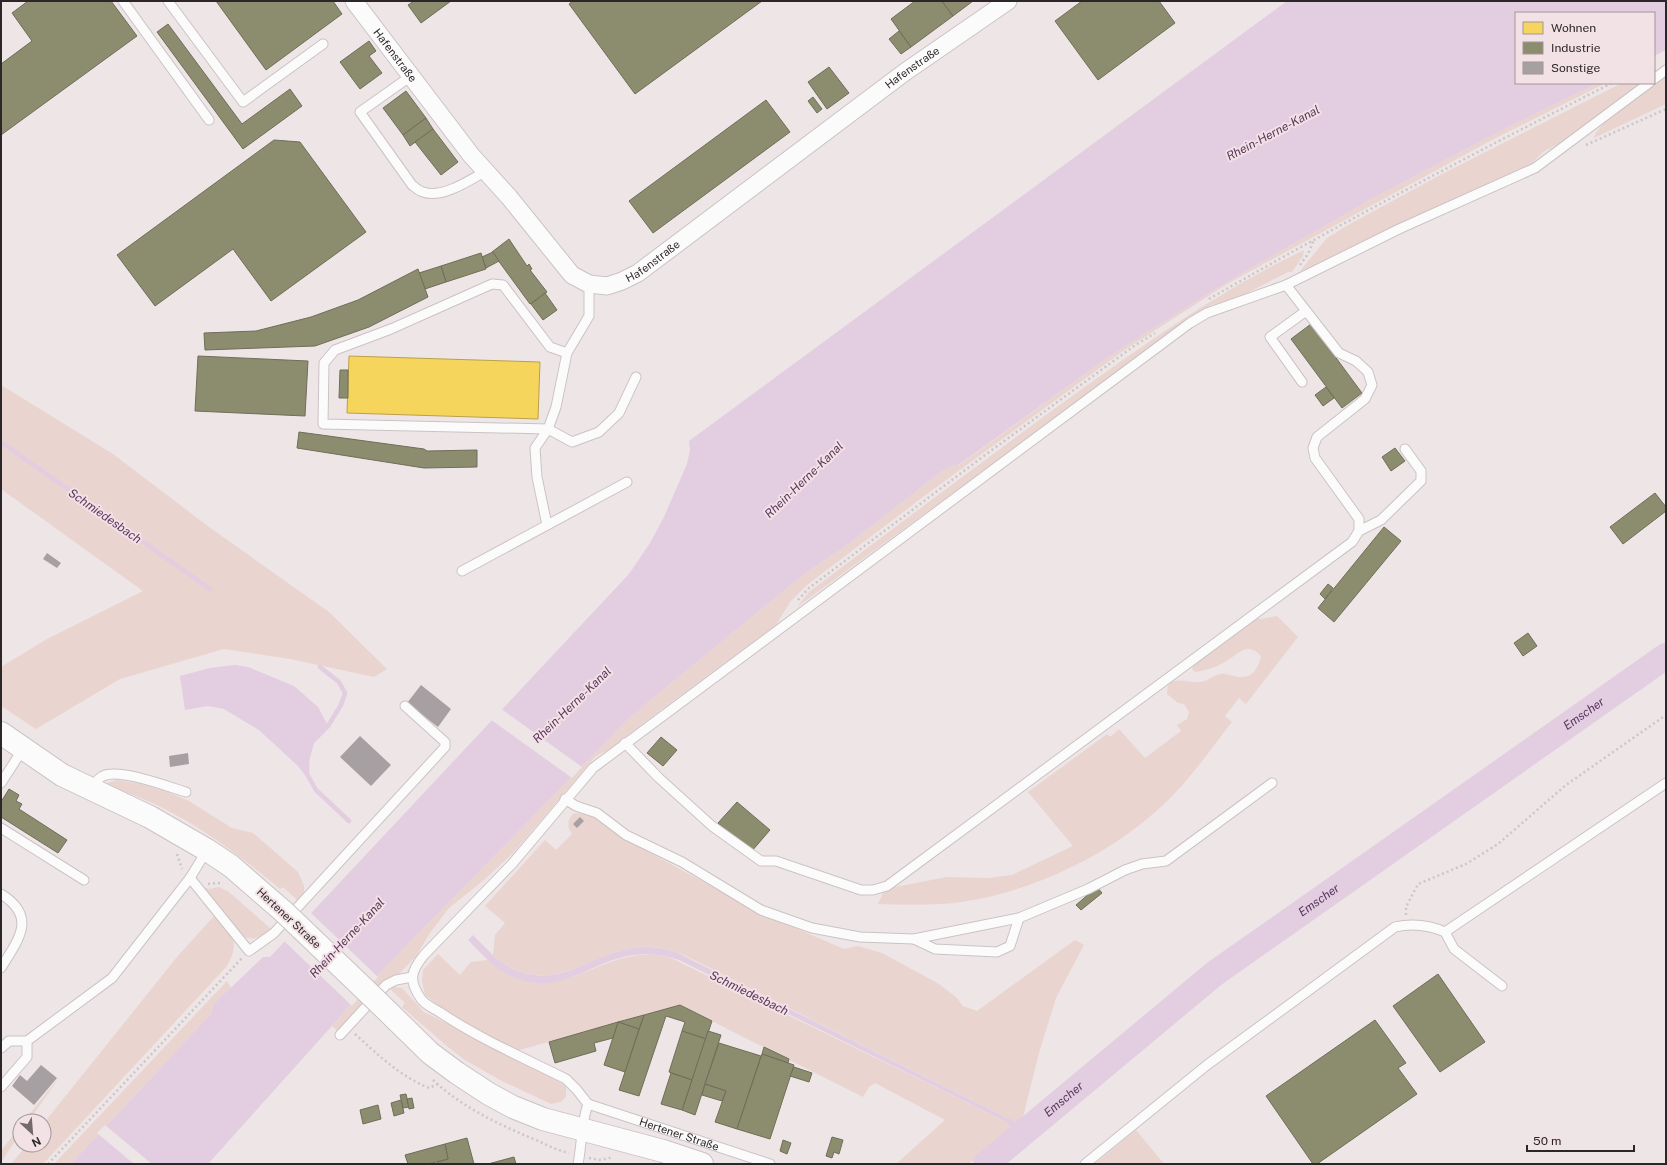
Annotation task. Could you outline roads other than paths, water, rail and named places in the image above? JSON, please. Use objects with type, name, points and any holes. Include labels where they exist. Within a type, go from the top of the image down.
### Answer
[{"type":"main road","name":"Hertener Straße","points":[[1,734],[62,775],[150,817],[207,850],[231,866],[284,912],[430,1054],[457,1074],[489,1094],[513,1107],[544,1119],[702,1164]]},
{"type":"street","name":"Hafenstraße","points":[[354,1],[471,155],[509,197],[572,275],[589,284],[607,286],[638,273],[905,72],[1008,1]]},
{"type":"lane","points":[[123,1],[209,120]]},
{"type":"lane","points":[[168,1],[243,102],[323,44]]},
{"type":"lane","points":[[1655,78],[1666,70]]},
{"type":"lane","points":[[411,76],[360,112],[412,186],[424,192],[436,194],[451,189],[486,171]]},
{"type":"lane","points":[[579,1160],[584,1114],[588,1104],[577,1090],[566,1079],[463,1027],[422,1000],[415,988],[412,977],[413,969],[424,955],[512,864],[565,799],[593,768],[1190,323],[1207,314],[1286,285],[1400,229],[1535,168],[1648,84]]},
{"type":"lane","points":[[567,353],[550,347],[503,285],[492,284],[391,329],[335,350],[324,363],[323,424],[548,429],[572,442],[599,432],[619,413],[636,377]]},
{"type":"lane","points":[[547,525],[537,477],[535,448],[548,429],[556,407],[567,353],[589,316],[589,284]]},
{"type":"lane","points":[[1286,285],[1339,353],[1356,361],[1368,372],[1372,385],[1365,399],[1317,437],[1313,448],[1315,458],[1359,519],[1359,531]]},
{"type":"lane","points":[[1302,382],[1270,337],[1306,311]]},
{"type":"lane","points":[[625,743],[659,778],[712,826],[761,861],[776,861],[861,890],[873,890],[887,886],[1339,552],[1352,542],[1359,531],[1381,520],[1420,481],[1421,472],[1405,448]]},
{"type":"lane","points":[[462,571],[627,482]]},
{"type":"lane","points":[[190,878],[250,951],[274,933],[445,747],[445,742],[405,706]]},
{"type":"lane","points":[[1,783],[23,749]]},
{"type":"lane","points":[[90,789],[98,779],[104,775],[118,773],[186,792]]},
{"type":"lane","points":[[565,799],[576,806],[597,813],[626,835],[682,862],[761,910],[812,928],[860,937],[914,939],[1019,918],[1088,889],[1125,870],[1142,864],[1166,861],[1272,783]]},
{"type":"lane","points":[[1446,932],[1666,783]]},
{"type":"lane","points":[[1,828],[84,880]]},
{"type":"lane","points":[[1,1048],[9,1041],[28,1041],[105,985],[190,878],[207,850]]},
{"type":"lane","points":[[1,894],[12,900],[19,911],[23,925],[20,937],[1,968]]},
{"type":"lane","points":[[914,939],[935,949],[997,952],[1010,946],[1019,918]]},
{"type":"lane","points":[[1085,1164],[1207,1064],[1395,927],[1405,925],[1431,926],[1446,932],[1454,949],[1502,986]]},
{"type":"lane","points":[[340,1035],[386,985],[396,980],[412,977]]},
{"type":"lane","points":[[1,1087],[27,1057],[28,1041]]},
{"type":"lane","name":"Hertener Straße","points":[[588,1104],[770,1164]]},
{"type":"water","name":"Rhein-Herne-Kanal","points":[[1287,1],[1666,1],[1666,50],[1655,56],[1655,12],[1515,12],[1515,84],[1596,84],[1508,127],[1373,198],[1225,283],[1111,355],[957,466],[953,465],[942,471],[847,545],[804,574],[631,716],[374,979],[208,1164],[71,1164],[211,1014],[213,1005],[263,957],[270,957],[629,574],[650,543],[664,517],[687,464],[690,450],[689,441]]},
{"type":"water","points":[[235,665],[248,667],[294,686],[318,707],[328,726],[312,742],[307,760],[307,774],[316,790],[298,766],[259,730],[224,709],[208,706],[185,710],[180,676],[210,668]]},
{"type":"water","points":[[473,935],[503,963],[525,973],[541,976],[571,970],[617,952],[633,948],[655,947],[676,952],[1017,1123],[1011,1128],[1007,1122],[679,960],[656,955],[634,955],[601,964],[556,982],[540,983],[524,981],[500,970],[468,940]]},
{"type":"waterway","name":"Schmiedesbach","points":[[1,442],[210,589]]},
{"type":"waterway","name":"Emscher","points":[[986,1164],[1214,974],[1666,656]]},
{"type":"waterway","name":"Schmiedesbach","points":[[320,667],[339,682],[345,693],[341,705],[328,726],[312,742],[307,760],[307,774],[316,790],[349,821]]},
{"type":"waterway","name":"Schmiedesbach","points":[[1010,1121],[1021,1134]]}]
